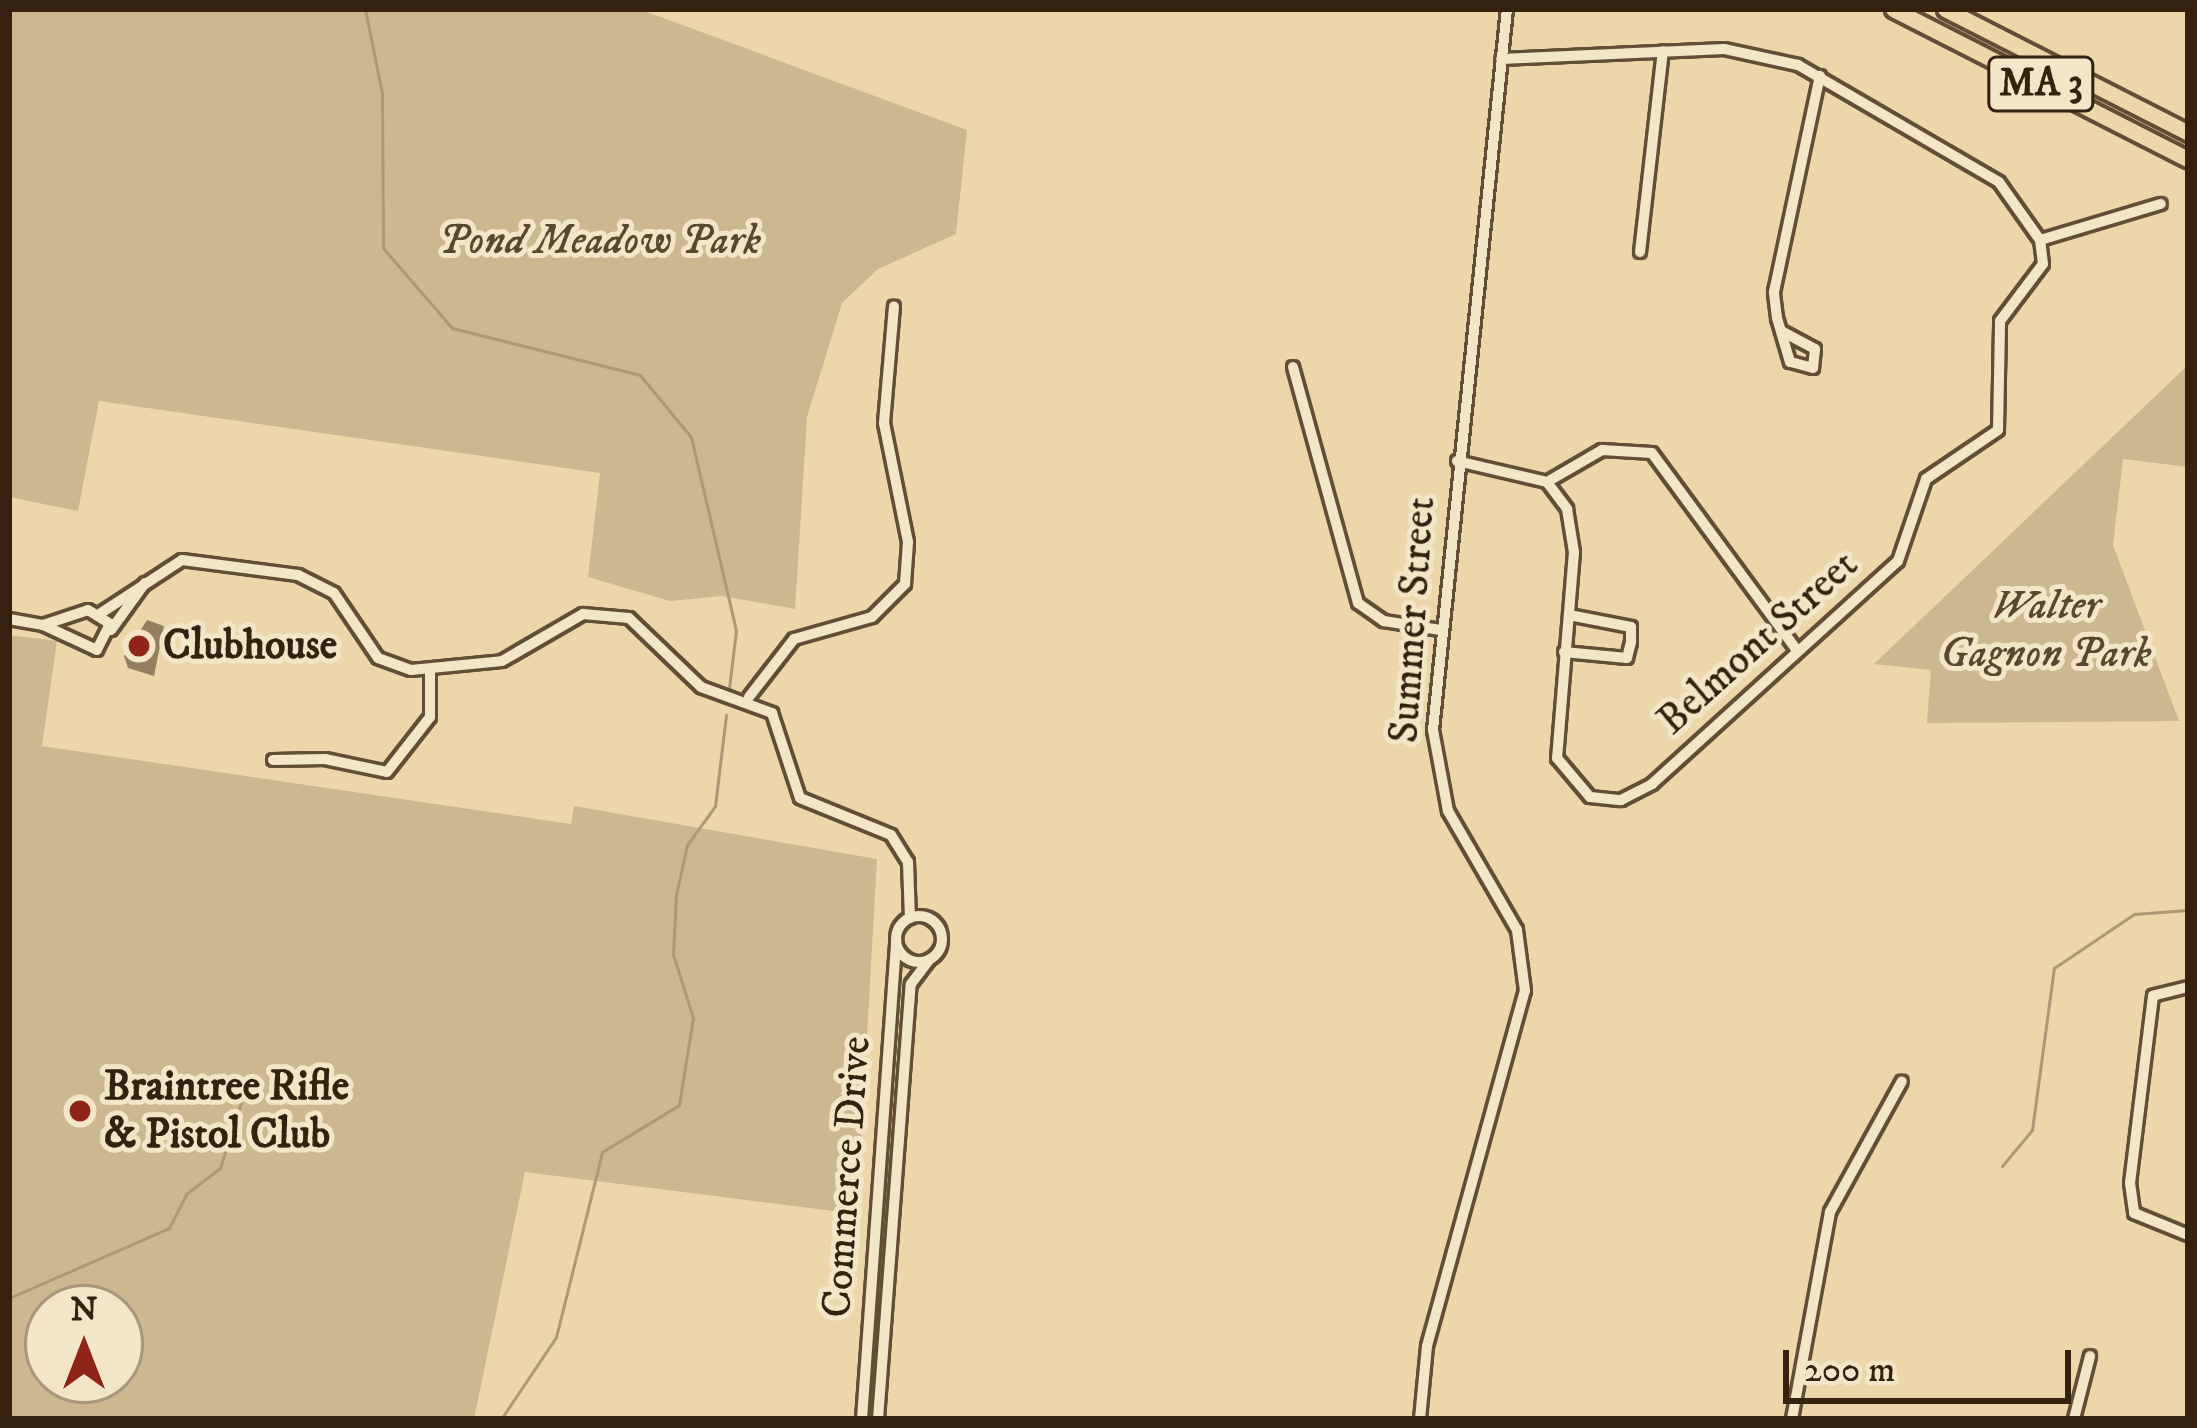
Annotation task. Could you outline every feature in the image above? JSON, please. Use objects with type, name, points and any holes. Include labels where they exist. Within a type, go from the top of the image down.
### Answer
[{"type":"highway","name":"MA 3","points":[[1893,9],[2188,159]]},
{"type":"highway","name":"MA 3","points":[[1945,9],[2188,133]]},
{"type":"street","name":"Summer Street","points":[[1420,1419],[1427,1346],[1525,992],[1508,908],[1457,833],[1440,782],[1440,630],[1507,9]]},
{"type":"street","points":[[1502,58],[1740,49],[1820,76],[1999,182],[2040,240],[2161,204]]},
{"type":"street","points":[[1640,252],[1663,51]]},
{"type":"street","points":[[1783,332],[1774,292],[1781,230],[1803,188],[1820,76]]},
{"type":"street","name":"Belmont Street","points":[[1547,482],[1574,535],[1557,758],[1579,789],[1621,800],[1652,784],[1795,648],[1898,561],[1926,478],[1997,430],[1995,338],[2007,306],[2043,264],[2040,240]]},
{"type":"street","points":[[749,698],[794,639],[872,616],[905,584],[908,542],[884,423],[894,306]]},
{"type":"street","points":[[1293,368],[1353,594],[1372,616],[1440,630]]},
{"type":"street","points":[[1457,461],[1547,482],[1602,450],[1652,453],[1795,648]]},
{"type":"street","points":[[43,625],[101,613],[146,580],[185,560],[310,578],[338,596],[382,661],[430,670],[502,662],[566,620],[609,613],[647,628],[706,691],[749,698],[782,724],[800,798],[869,821],[899,844],[910,918],[896,940],[908,958],[930,959],[942,940],[938,926],[910,918]]},
{"type":"street","points":[[9,619],[43,625],[91,652],[146,580]]},
{"type":"street","points":[[101,613],[111,631]]},
{"type":"street","points":[[1564,652],[1627,658],[1631,642],[1631,627],[1569,615]]},
{"type":"street","points":[[273,760],[325,758],[387,772],[430,717],[430,670]]},
{"type":"street","name":"Commerce Drive","points":[[862,1419],[896,940]]},
{"type":"street","name":"Commerce Drive","points":[[878,1419],[911,984],[930,959]]},
{"type":"street","points":[[2188,987],[2158,991],[2150,1009],[2130,1202],[2147,1221],[2188,1235]]},
{"type":"street","points":[[1792,1419],[1830,1212],[1902,1081]]},
{"type":"street","points":[[2074,1419],[2090,1356]]},
{"type":"green space","name":"Pond Meadow Park","points":[[9,9],[639,9],[967,130],[956,234],[878,269],[842,303],[807,417],[795,609],[722,596],[670,601],[588,577],[600,473],[99,401],[78,511],[9,497]]},
{"type":"green space","name":"Walter Gagnon Park","points":[[2188,365],[2188,467],[2123,459],[2113,545],[2179,721],[1927,723],[1931,670],[1874,664]]},
{"type":"green space","name":"Braintree Rifle & Pistol Club","points":[[9,635],[57,641],[42,746],[571,824],[574,806],[877,859],[857,1214],[525,1172],[474,1419],[9,1419]]},
{"type":"building","name":"Clubhouse","points":[[147,620],[164,626],[154,676],[128,668],[124,656]]},
{"type":"waterway","points":[[365,9],[382,93],[383,248],[452,328],[640,375],[691,437],[736,630],[729,689]]},
{"type":"waterway","points":[[501,1419],[556,1337],[602,1152],[679,1105],[693,1018],[673,954],[676,895],[687,845],[715,806],[726,715]]},
{"type":"waterway","points":[[2002,1166],[2032,1130],[2054,968],[2134,914],[2188,910]]},
{"type":"waterway","points":[[9,1298],[169,1228],[186,1194],[220,1168],[250,1074]]},
{"type":"place","name":"Clubhouse","points":[[139,646]]},
{"type":"place","name":"Braintree Rifle & Pistol Club","points":[[80,1111]]}]
